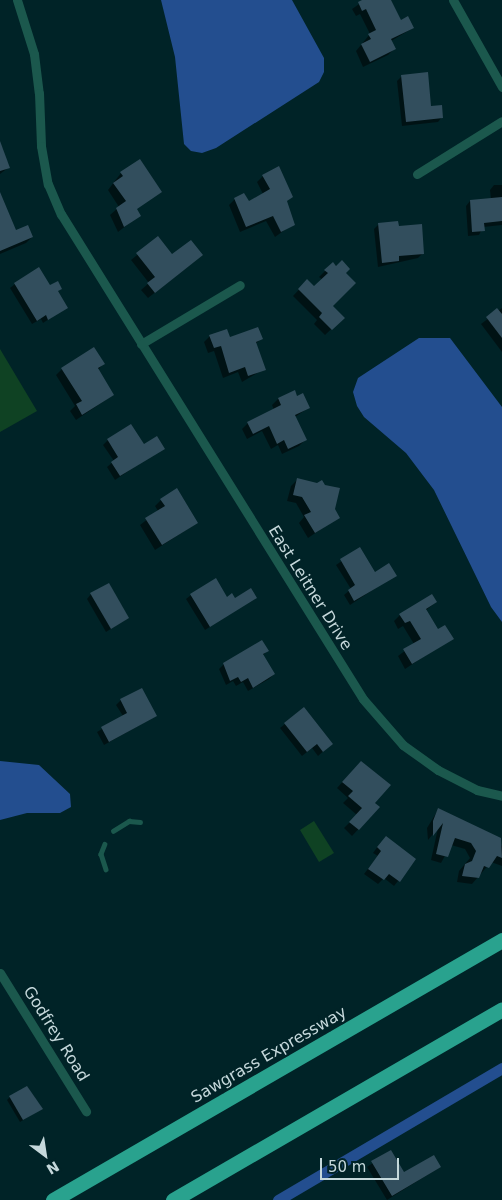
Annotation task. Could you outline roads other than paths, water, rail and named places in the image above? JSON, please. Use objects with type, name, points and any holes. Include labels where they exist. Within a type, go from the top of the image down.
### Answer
[{"type":"highway","name":"Sawgrass Expressway","points":[[53,1200],[502,940]]},
{"type":"highway","points":[[173,1200],[502,1009]]},
{"type":"street","name":"East Leitner Drive","points":[[17,0],[34,54],[40,93],[41,146],[48,184],[61,214],[365,702],[402,745],[433,766],[477,790],[502,796]]},
{"type":"street","points":[[453,0],[502,87]]},
{"type":"street","points":[[417,174],[502,121]]},
{"type":"street","points":[[141,344],[240,285]]},
{"type":"street","name":"Godfrey Road","points":[[0,973],[86,1111]]},
{"type":"lane","points":[[113,831],[129,820],[140,822]]},
{"type":"lane","points":[[105,844],[101,854],[106,869]]},
{"type":"water","points":[[161,0],[292,0],[324,58],[324,72],[319,82],[216,148],[202,153],[191,151],[184,144],[175,57]]},
{"type":"water","points":[[419,338],[450,338],[502,407],[502,622],[491,607],[434,490],[406,453],[364,417],[357,406],[353,392],[358,378]]},
{"type":"water","points":[[0,761],[39,765],[70,794],[71,807],[60,813],[27,813],[0,820]]},
{"type":"waterway","points":[[278,1200],[502,1068]]}]
